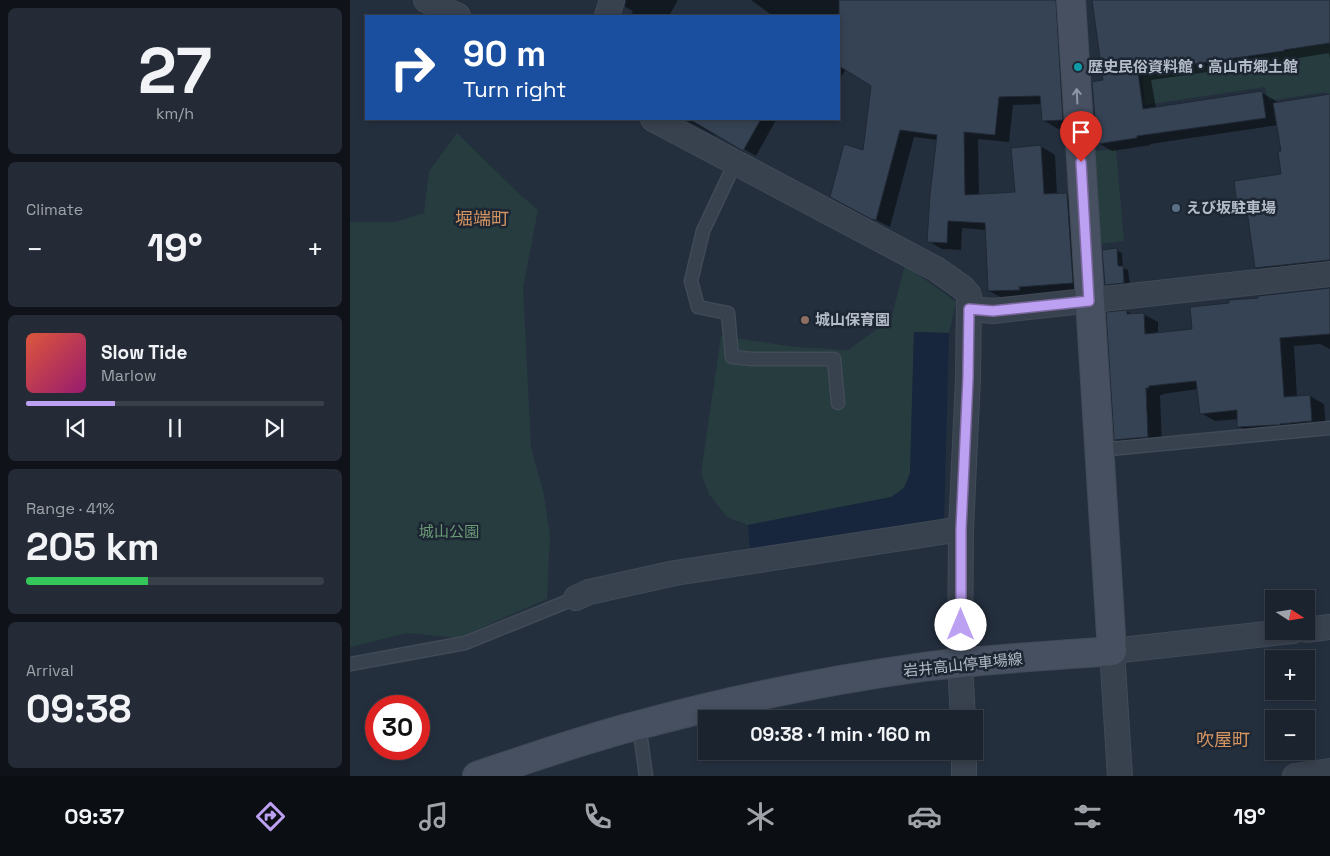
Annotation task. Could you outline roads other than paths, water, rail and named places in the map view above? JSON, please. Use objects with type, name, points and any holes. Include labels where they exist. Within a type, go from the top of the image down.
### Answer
[{"type":"main road","points":[[1071,0],[1112,652]]},
{"type":"main road","name":"岩井高山停車場線","points":[[477,776],[595,737],[761,696],[923,667],[1112,652]]},
{"type":"street","points":[[426,0],[456,15]]},
{"type":"street","points":[[607,15],[612,0]]},
{"type":"street","points":[[655,120],[936,269],[963,288],[969,295],[968,378],[961,529],[960,663],[963,710]]},
{"type":"street","points":[[969,309],[993,311],[1330,274]]},
{"type":"street","points":[[576,598],[589,592],[675,573],[961,529]]},
{"type":"street","points":[[1315,629],[1330,627]]},
{"type":"street","points":[[1120,776],[1112,652],[1265,634]]},
{"type":"street","points":[[964,760],[964,776]]},
{"type":"street","points":[[1295,776],[1330,771]]},
{"type":"lane","points":[[734,162],[703,230],[691,281],[698,306],[728,312],[732,357],[752,359],[834,359],[838,403]]},
{"type":"lane","points":[[1099,450],[1330,428]]},
{"type":"lane","points":[[350,664],[465,642],[576,598]]},
{"type":"lane","points":[[639,725],[646,776]]},
{"type":"water","points":[[914,332],[949,333],[944,522],[750,550],[748,525],[891,497],[904,488],[910,473]]},
{"type":"place","name":"歴史民俗資料館・高山市郷土館","points":[[1078,67]]},
{"type":"place","name":"えび坂駐車場","points":[[1176,208]]},
{"type":"place","name":"城山保育園","points":[[805,320]]},
{"type":"district","name":"堀端町","points":[[482,219]]},
{"type":"district","name":"吹屋町","points":[[1223,740]]},
{"type":"park label","name":"城山公園","points":[[449,532]]}]
